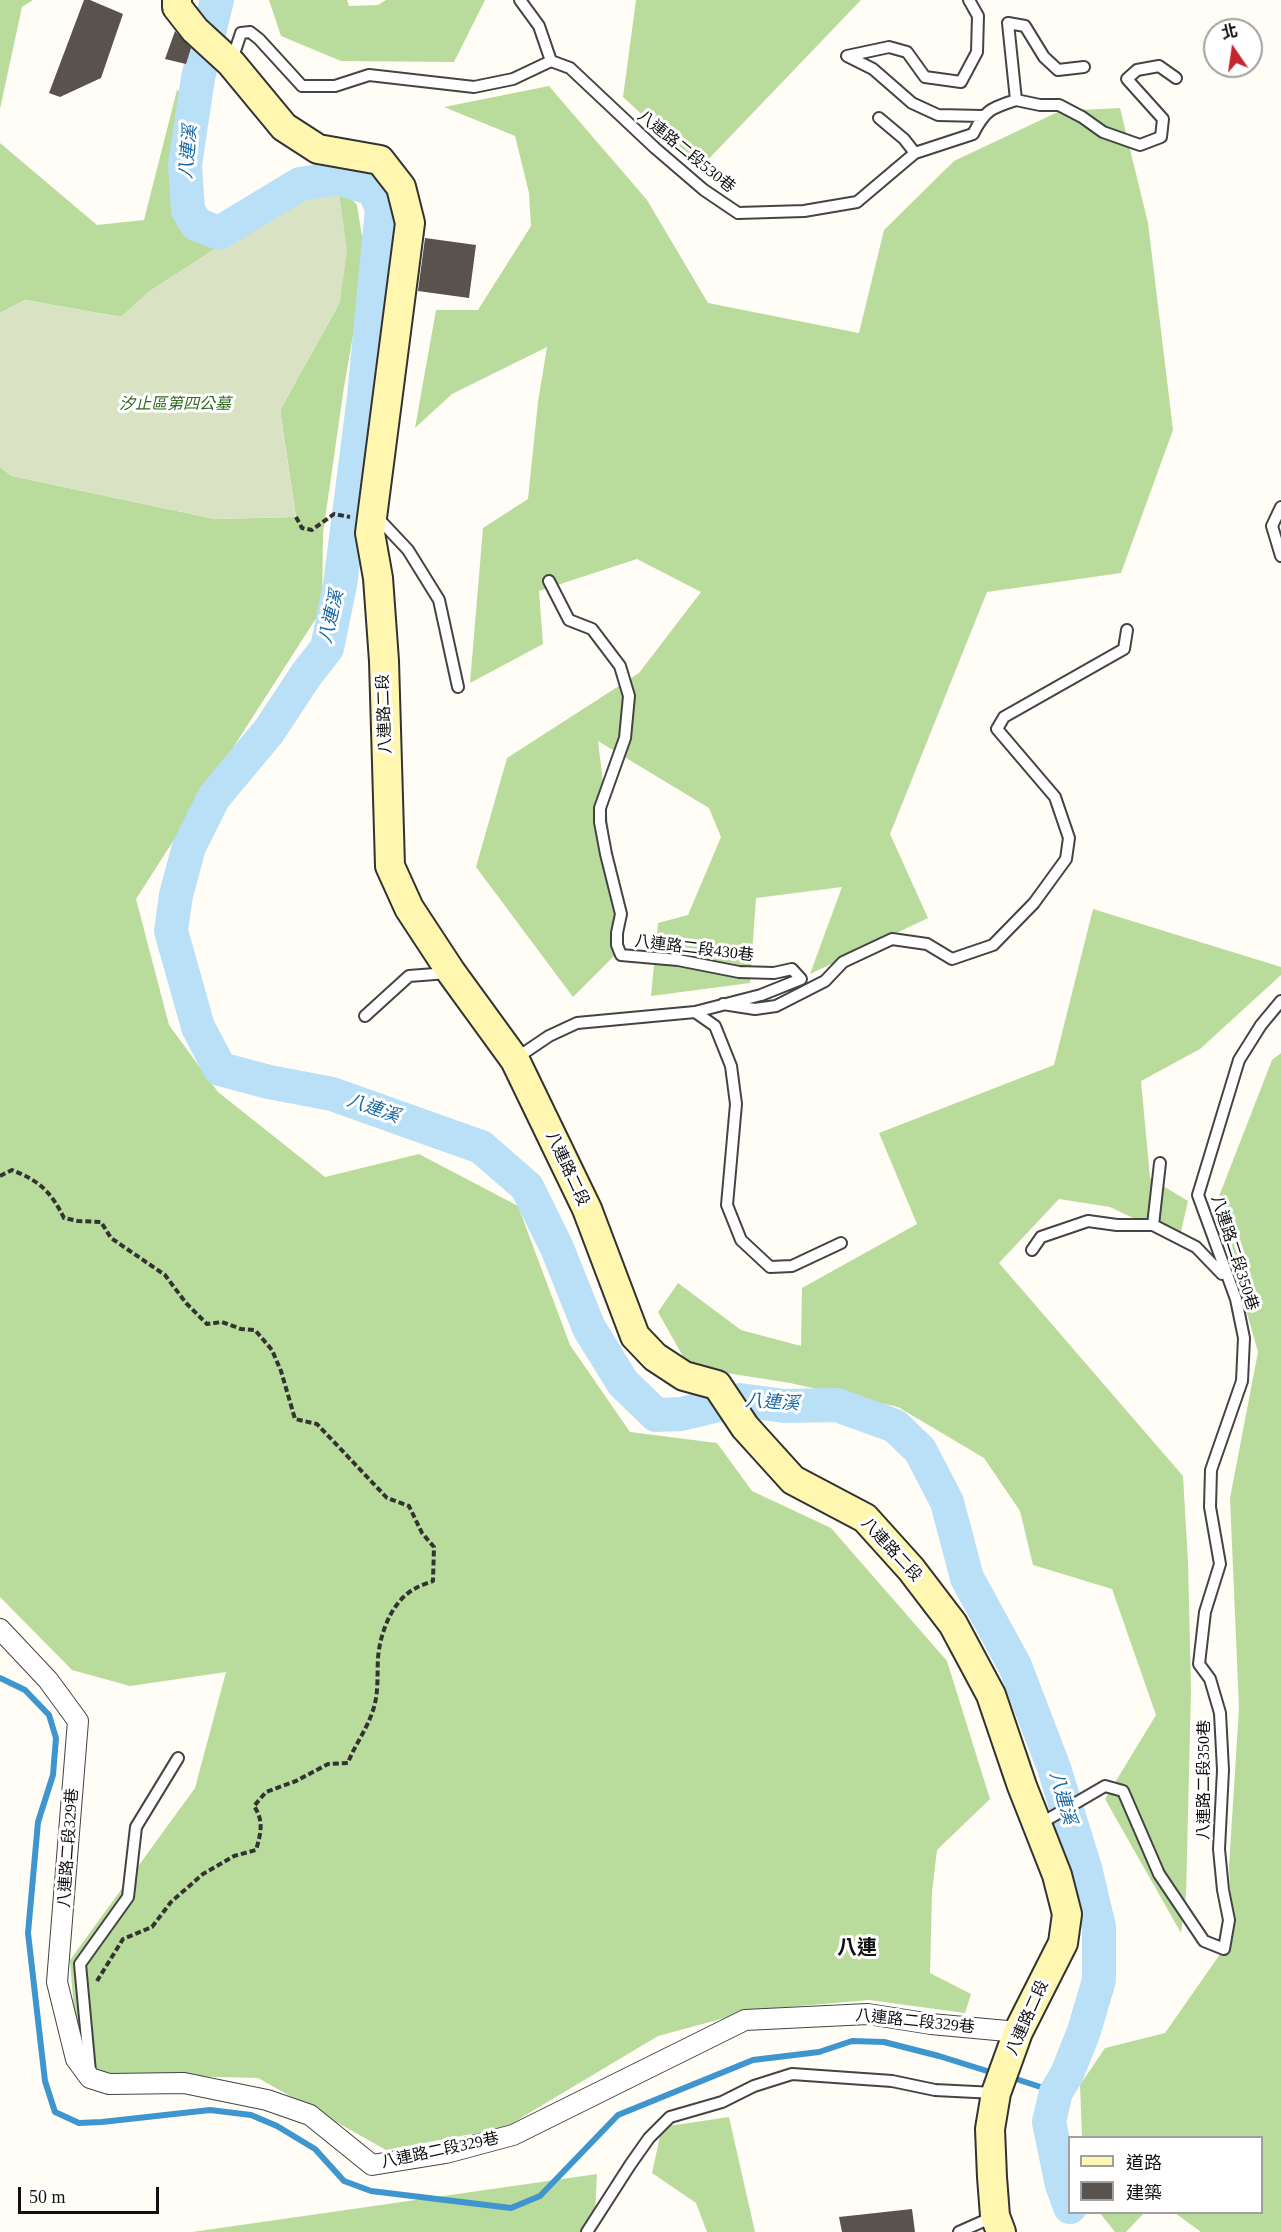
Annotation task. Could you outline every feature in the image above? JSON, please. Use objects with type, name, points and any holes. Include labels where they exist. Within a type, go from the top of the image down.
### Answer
[{"type":"street","name":"八連路二段","points":[[177,0],[177,7],[195,30],[227,60],[284,128],[318,149],[380,160],[401,187],[410,223],[370,533],[378,578],[384,661],[390,866],[409,908],[451,972],[515,1060],[586,1209],[636,1336],[655,1357],[684,1376],[717,1385],[744,1427],[793,1480],[865,1518],[911,1569],[953,1624],[991,1695],[1022,1786],[1057,1875],[1067,1914],[1063,1943],[1018,2032],[996,2093],[990,2130],[992,2177],[998,2224]]},
{"type":"street","name":"八連路二段329巷","points":[[0,1629],[48,1680],[78,1720],[57,1982],[75,2059],[90,2078],[109,2084],[184,2083],[267,2100],[310,2115],[372,2165],[446,2153],[513,2135],[745,2020],[868,2014],[931,2024],[1018,2032]]},
{"type":"lane","points":[[227,60],[238,48],[241,33],[250,32],[260,39],[302,86],[335,87],[369,75],[474,87],[513,80],[551,61],[539,26],[520,0]]},
{"type":"lane","points":[[969,0],[978,16],[977,52],[961,81],[925,77],[907,52],[889,47],[847,56],[873,69],[912,103],[938,115],[982,116]]},
{"type":"lane","points":[[1084,68],[1058,70],[1044,57],[1025,26],[1008,24],[1016,100],[1040,105],[1059,105],[1082,117],[1102,132],[1140,145],[1161,137],[1162,119],[1128,79],[1137,70],[1159,66],[1176,78]]},
{"type":"lane","name":"八連路二段530巷","points":[[551,61],[570,68],[654,148],[704,190],[738,213],[804,211],[857,202],[915,153],[973,134],[982,116],[996,106],[1016,100]]},
{"type":"lane","points":[[879,117],[904,139],[915,153]]},
{"type":"lane","points":[[1281,507],[1272,526],[1281,556]]},
{"type":"lane","points":[[372,513],[408,550],[439,600],[458,687]]},
{"type":"lane","name":"八連路二段430巷","points":[[515,1060],[549,1036],[577,1023],[695,1012],[761,995],[801,980],[792,969],[774,973],[739,972],[678,960],[621,955],[617,945],[617,933],[621,914],[604,843],[600,808],[625,738],[629,696],[620,666],[592,629],[569,620],[549,581]]},
{"type":"lane","name":"八連路二段430巷","points":[[723,1004],[755,1009],[776,1006],[825,981],[843,962],[892,939],[927,944],[952,959],[993,945],[1034,903],[1066,860],[1069,838],[1055,797],[997,729],[1004,717],[1124,649],[1127,630]]},
{"type":"lane","points":[[364,1016],[409,976],[451,972]]},
{"type":"lane","name":"八連路二段350巷","points":[[1038,1825],[1105,1786],[1122,1791],[1159,1874],[1204,1941],[1224,1949],[1229,1920],[1219,1849],[1223,1770],[1220,1713],[1210,1679],[1199,1664],[1205,1612],[1220,1564],[1210,1507],[1210,1470],[1242,1381],[1244,1338],[1236,1299],[1198,1195],[1239,1060],[1261,1025],[1281,1001]]},
{"type":"lane","points":[[695,1012],[715,1026],[731,1066],[736,1104],[727,1205],[741,1240],[770,1267],[792,1266],[841,1243]]},
{"type":"lane","points":[[1153,1225],[1160,1163]]},
{"type":"lane","points":[[1032,1250],[1041,1237],[1088,1221],[1117,1225],[1153,1225],[1196,1247],[1228,1281]]},
{"type":"lane","points":[[90,2078],[80,1964],[128,1897],[136,1827],[178,1758]]},
{"type":"lane","points":[[587,2232],[630,2165],[650,2138],[670,2117],[722,2102],[754,2086],[792,2074],[892,2081],[935,2090],[996,2093]]},
{"type":"lane","points":[[959,2232],[998,2224]]},
{"type":"path","points":[[296,517],[302,528],[312,530],[334,514]]},
{"type":"path","points":[[0,1176],[12,1170],[30,1177],[49,1192],[64,1218],[101,1222],[111,1238],[165,1275],[186,1303],[207,1324],[222,1322],[241,1329],[255,1330],[272,1350],[281,1371],[295,1419],[317,1424],[387,1498],[409,1506],[422,1533],[434,1547],[434,1581],[406,1595],[385,1623],[378,1657],[379,1686],[372,1713],[348,1763],[328,1764],[296,1781],[266,1792],[254,1806],[261,1816],[261,1833],[256,1850],[234,1856],[203,1874],[171,1902],[152,1927],[123,1939],[93,1988],[85,2020]]},
{"type":"green space","points":[[0,0],[33,0],[22,7],[0,109]]},
{"type":"green space","points":[[269,0],[347,0],[349,6],[378,5],[386,0],[485,0],[454,62],[341,61],[281,36]]},
{"type":"green space","points":[[636,0],[861,0],[700,168],[623,97]]},
{"type":"green space","points":[[549,86],[647,200],[708,303],[859,333],[884,230],[954,161],[1060,111],[1120,108],[1148,223],[1173,430],[1121,573],[987,592],[890,834],[928,918],[810,974],[842,887],[756,898],[750,983],[651,996],[658,923],[688,915],[721,837],[709,808],[598,741],[623,947],[573,997],[476,867],[507,758],[639,673],[701,592],[637,559],[539,591],[543,644],[470,683],[483,528],[528,499],[538,402],[547,347],[452,394],[415,428],[436,310],[478,310],[531,226],[529,193],[515,136],[444,107]]},
{"type":"green space","points":[[177,90],[185,95],[173,212],[188,237],[228,228],[303,179],[335,181],[357,205],[366,261],[344,387],[323,533],[322,609],[136,899],[169,1025],[218,1092],[325,1177],[419,1154],[518,1206],[570,1345],[630,1432],[717,1443],[752,1491],[831,1528],[947,1661],[990,1799],[937,1850],[932,1892],[930,1973],[971,1994],[965,2013],[869,2000],[754,2010],[658,2036],[504,2128],[386,2150],[258,2078],[99,2074],[75,2023],[70,1960],[195,1788],[226,1672],[130,1686],[72,1670],[0,1597],[0,467],[12,476],[215,519],[296,517],[280,410],[340,302],[314,185],[150,291],[121,317],[25,300],[0,313],[0,143],[97,225],[144,220]]},
{"type":"green space","name":"汐止區第四公墓","points":[[314,185],[339,192],[347,250],[340,302],[280,410],[296,517],[215,519],[12,476],[0,467],[0,313],[25,300],[121,317],[150,291]]},
{"type":"green space","points":[[1093,909],[1281,967],[1281,975],[1200,1049],[1141,1081],[1150,1178],[1188,1201],[1179,1240],[1110,1207],[1059,1199],[999,1263],[1183,1476],[1191,1689],[1186,1896],[1181,1933],[1105,1799],[1156,1715],[1112,1589],[1033,1565],[1020,1511],[984,1458],[898,1407],[790,1383],[689,1367],[658,1312],[678,1283],[741,1330],[801,1346],[802,1288],[917,1224],[879,1133],[1054,1065]]},
{"type":"green space","points":[[1281,1053],[1281,2232],[1201,2232],[1176,2214],[1263,2214],[1263,2136],[1082,2136],[1080,2085],[1105,2048],[1165,2033],[1232,1937],[1229,1867],[1239,1708],[1230,1498],[1258,1352],[1216,1204],[1272,1060]]},
{"type":"green space","points":[[729,2117],[755,2232],[707,2232],[696,2203],[652,2173],[662,2127]]},
{"type":"green space","points":[[597,2174],[594,2232],[192,2232]]},
{"type":"green space","points":[[1101,2214],[1143,2214],[1126,2232],[1115,2232]]},
{"type":"building","points":[[84,0],[90,0],[123,14],[101,78],[60,97],[49,93]]},
{"type":"building","points":[[175,31],[191,48],[186,64],[165,59]]},
{"type":"building","points":[[425,238],[476,245],[469,298],[418,291]]},
{"type":"building","points":[[912,2209],[915,2232],[842,2232],[839,2217]]},
{"type":"waterway","name":"八連溪","points":[[217,0],[198,78],[185,165],[188,210],[196,224],[219,233],[300,184],[338,178],[373,189],[382,208],[364,397],[340,585],[327,648],[269,731],[214,797],[189,847],[176,895],[171,931],[198,1027],[220,1069],[269,1082],[332,1094],[481,1147],[527,1187],[557,1248],[589,1328],[623,1383],[656,1415],[681,1414],[740,1400],[784,1406],[837,1405],[895,1426],[920,1450],[947,1502],[967,1578],[1015,1666],[1054,1768],[1085,1868],[1099,1927],[1099,1980],[1084,2031],[1067,2074],[1056,2092],[1049,2122],[1062,2185],[1068,2202]]},
{"type":"waterway","points":[[0,1678],[25,1690],[49,1715],[56,1738],[53,1775],[38,1822],[28,1933],[45,2081],[55,2112],[79,2123],[210,2110],[251,2115],[277,2126],[315,2149],[344,2181],[371,2191],[511,2208],[540,2196],[618,2115],[753,2060],[819,2052],[852,2041],[884,2042],[987,2071]]},
{"type":"waterway","points":[[1019,2080],[1056,2092]]},
{"type":"district","name":"八連","points":[[857,1949]]}]
